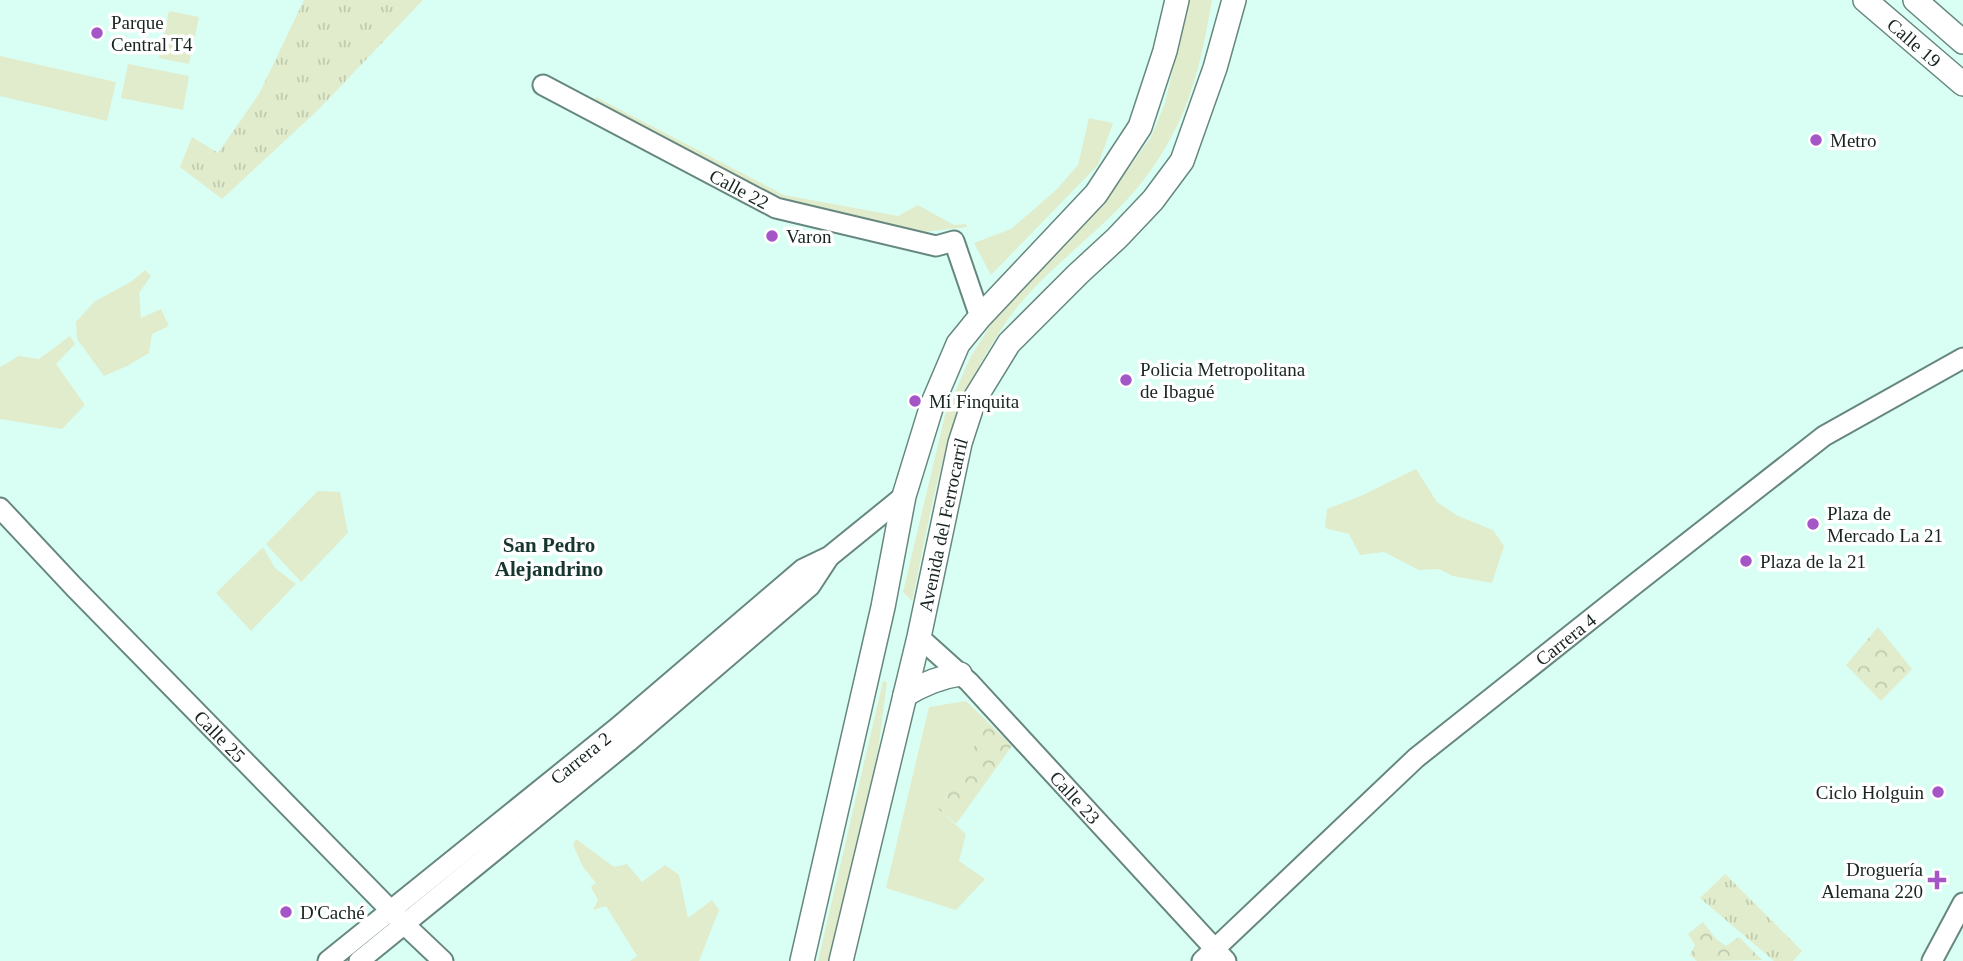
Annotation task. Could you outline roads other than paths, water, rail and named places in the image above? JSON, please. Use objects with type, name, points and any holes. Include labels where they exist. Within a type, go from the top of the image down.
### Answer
[{"type":"main road","name":"Avenida del Ferrocarril","points":[[802,961],[883,607],[904,496],[932,405],[958,344],[1096,194],[1140,127],[1165,51],[1177,0]]},
{"type":"main road","name":"Avenida del Ferrocarril","points":[[841,961],[919,637],[960,443],[974,400],[1009,343],[1117,238],[1153,200],[1182,162],[1215,68],[1234,0]]},
{"type":"main road","name":"Calle 19","points":[[1865,0],[1963,84]]},
{"type":"main road","name":"Calle 19","points":[[1915,0],[1963,42]]},
{"type":"main road","points":[[905,695],[944,676],[960,674]]},
{"type":"street","name":"Calle 22","points":[[544,85],[776,208],[936,246],[954,241],[980,317]]},
{"type":"street","name":"Carrera 4","points":[[1214,957],[1416,758],[1824,436],[1963,358]]},
{"type":"street","name":"Carrera 2","points":[[328,961],[397,917],[803,569],[830,556],[904,496]]},
{"type":"street","name":"Calle 25","points":[[0,508],[74,587],[443,961]]},
{"type":"street","name":"Calle 23","points":[[919,637],[960,674],[1214,957]]},
{"type":"street","points":[[1932,961],[1963,903]]},
{"type":"street","name":"Carrera 2","points":[[359,961],[397,917]]},
{"type":"place","name":"Parque Central T4","points":[[97,33]]},
{"type":"place","name":"Metro","points":[[1816,140]]},
{"type":"place","name":"Varon","points":[[772,236]]},
{"type":"place","name":"Policia Metropolitana de Ibagué","points":[[1126,380]]},
{"type":"place","name":"Mi Finquita","points":[[915,401]]},
{"type":"place","name":"Plaza de Mercado La 21","points":[[1813,524]]},
{"type":"place","name":"Plaza de la 21","points":[[1746,561]]},
{"type":"place","name":"Ciclo Holguin","points":[[1938,792]]},
{"type":"place","name":"Droguería Alemana 220","points":[[1937,880]]},
{"type":"place","name":"D'Caché","points":[[286,912]]},
{"type":"district","name":"San Pedro Alejandrino","points":[[549,557]]}]
